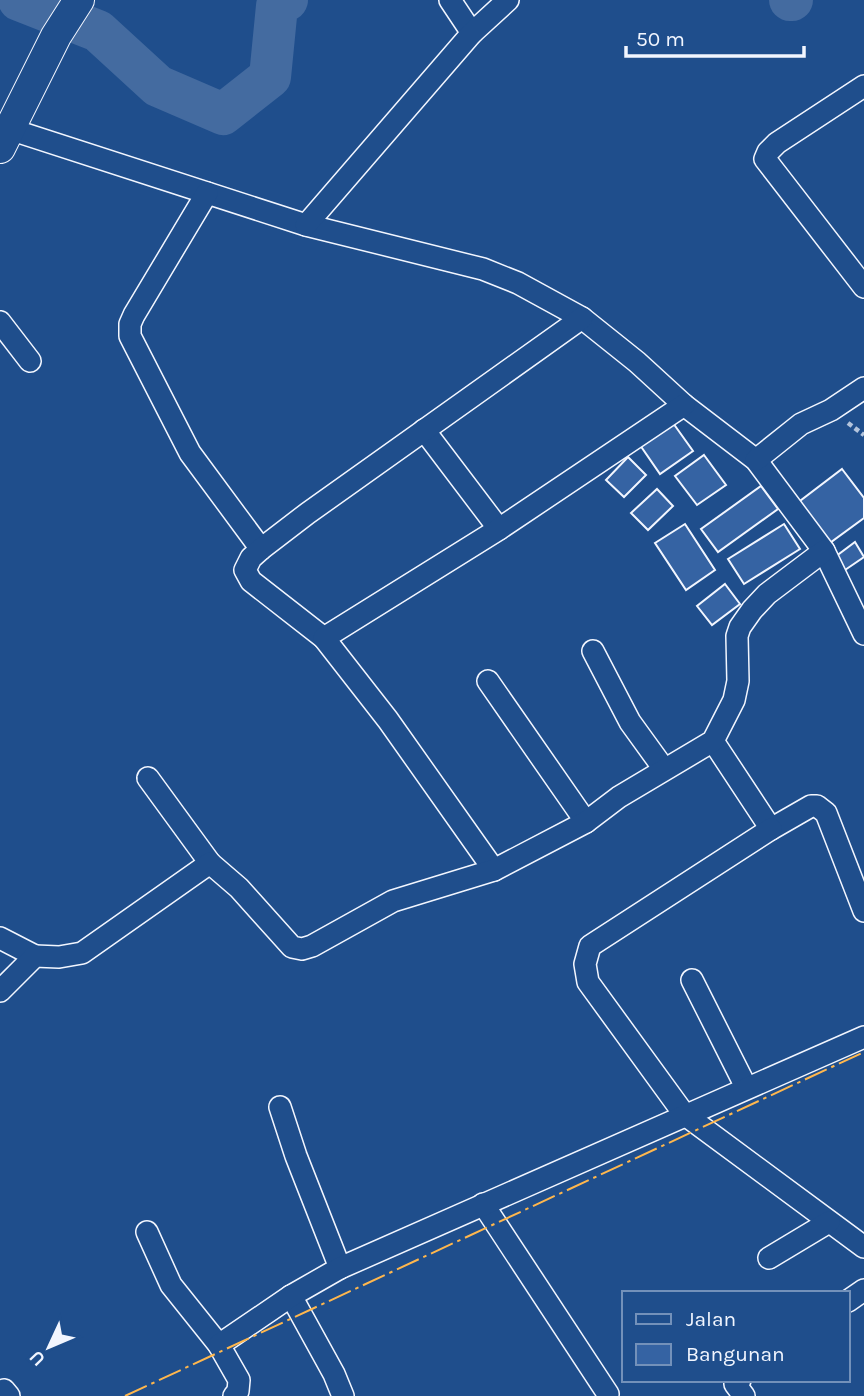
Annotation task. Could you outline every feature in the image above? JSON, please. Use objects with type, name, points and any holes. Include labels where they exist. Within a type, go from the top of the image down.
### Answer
[{"type":"street","points":[[450,0],[472,33]]},
{"type":"street","points":[[306,225],[472,33],[508,0]]},
{"type":"street","points":[[78,1],[3,134],[207,193],[306,225],[483,268],[518,282],[582,318],[684,405],[756,460],[824,551],[863,629]]},
{"type":"street","points":[[863,282],[765,159],[777,144],[864,86]]},
{"type":"street","points":[[207,193],[134,315],[130,324],[130,336],[190,453],[261,549]]},
{"type":"street","points":[[494,870],[388,720],[324,638],[246,575],[245,570],[261,549],[582,318]]},
{"type":"street","points":[[0,322],[30,361]]},
{"type":"street","points":[[756,460],[801,424],[831,410],[864,388]]},
{"type":"street","points":[[324,638],[499,529],[684,405]]},
{"type":"street","points":[[424,430],[499,529]]},
{"type":"street","points":[[148,778],[210,863],[239,888],[292,947],[302,949],[312,946],[393,901],[494,870],[586,822],[619,797],[713,741],[734,700],[738,681],[737,636],[740,627],[767,594],[824,551]]},
{"type":"street","points":[[593,651],[630,722],[664,769]]},
{"type":"street","points":[[488,681],[586,822]]},
{"type":"street","points":[[713,741],[771,828]]},
{"type":"street","points":[[864,911],[827,813],[817,806],[811,806],[771,828],[590,946],[585,964],[589,982],[684,1114],[864,1247]]},
{"type":"street","points":[[0,938],[35,956],[59,957],[82,953],[210,863]]},
{"type":"street","points":[[0,991],[35,956]]},
{"type":"street","points":[[692,981],[746,1087]]},
{"type":"street","points":[[219,1345],[291,1296],[340,1268],[684,1114],[864,1037]]},
{"type":"street","points":[[280,1107],[296,1156],[340,1268]]},
{"type":"street","points":[[483,1203],[608,1394]]},
{"type":"street","points":[[769,1258],[829,1222]]},
{"type":"street","points":[[147,1232],[171,1285],[219,1345],[239,1380],[238,1391],[234,1396]]},
{"type":"street","points":[[291,1296],[334,1374],[343,1396]]},
{"type":"street","points":[[738,1382],[735,1384],[744,1396]]},
{"type":"building","points":[[673,423],[693,451],[660,474],[640,445]]},
{"type":"building","points":[[704,455],[726,485],[697,505],[675,476]]},
{"type":"building","points":[[628,457],[646,475],[624,497],[606,480]]},
{"type":"building","points":[[842,469],[864,498],[864,518],[827,545],[796,504]]},
{"type":"building","points":[[761,486],[778,509],[718,552],[701,529]]},
{"type":"building","points":[[657,489],[673,506],[648,530],[631,513]]},
{"type":"building","points":[[685,524],[715,570],[686,590],[655,543]]},
{"type":"building","points":[[784,524],[800,549],[744,584],[728,559]]},
{"type":"building","points":[[855,542],[864,557],[845,570],[835,557]]},
{"type":"building","points":[[725,584],[740,604],[712,625],[697,606]]},
{"type":"waterway","points":[[19,0],[98,31],[158,86],[223,114],[270,77],[277,6],[287,0]]},
{"type":"power","points":[[125,1396],[864,1052]]}]
